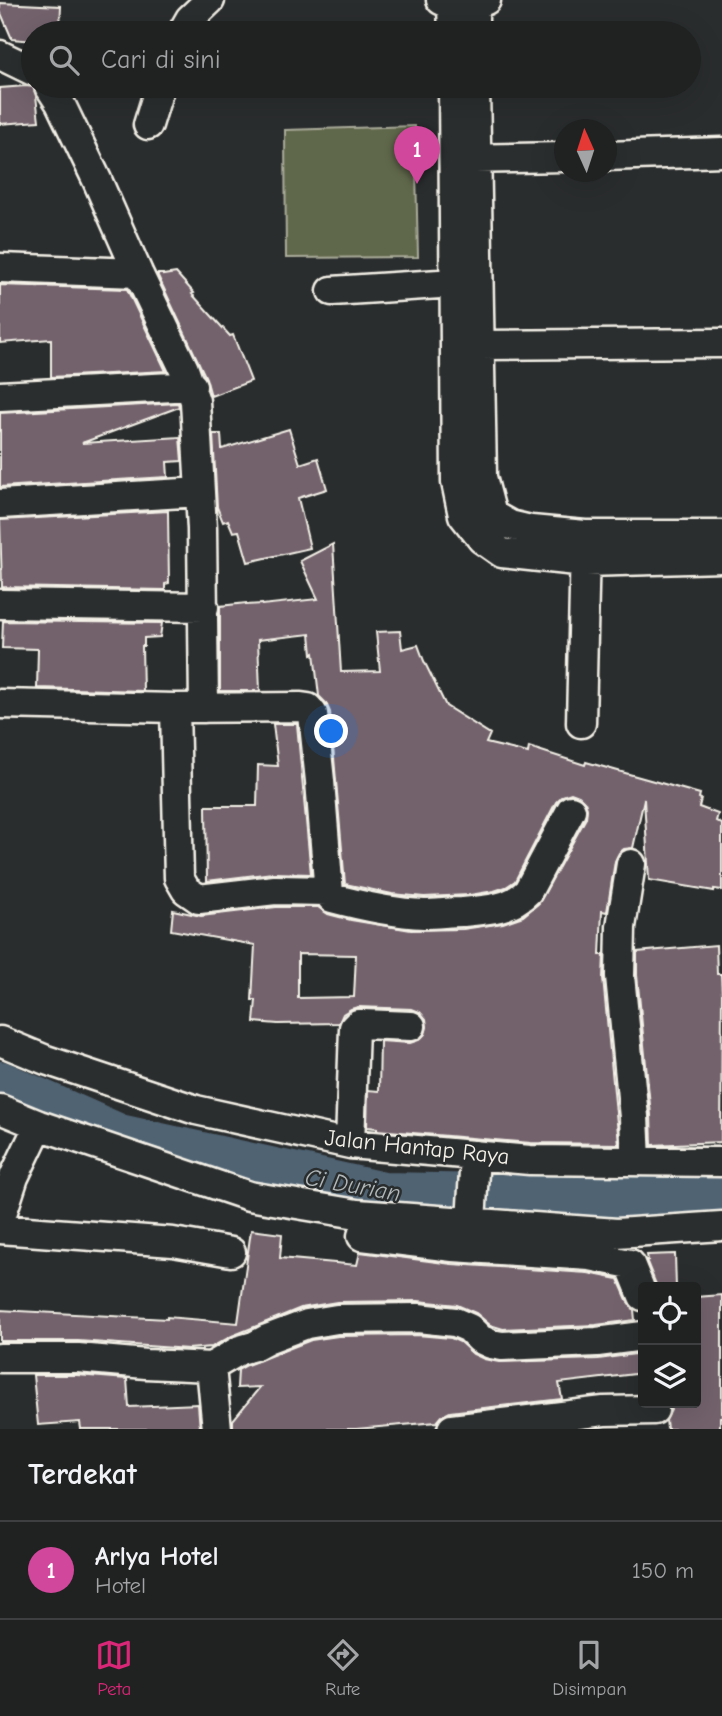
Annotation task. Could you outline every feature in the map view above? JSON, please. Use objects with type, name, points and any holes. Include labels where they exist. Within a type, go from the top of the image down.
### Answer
[{"type":"street","points":[[189,21],[209,0]]},
{"type":"street","points":[[0,55],[21,65]]},
{"type":"street","points":[[57,98],[192,386],[200,492],[204,708]]},
{"type":"street","points":[[148,125],[156,98]]},
{"type":"street","points":[[455,98],[465,159],[479,345],[482,477],[492,515],[510,525],[585,549],[722,558]]},
{"type":"street","points":[[473,98],[465,159],[455,283],[456,482],[463,515],[482,539],[502,553],[585,549],[722,535]]},
{"type":"street","points":[[617,156],[722,152]]},
{"type":"street","points":[[465,159],[554,157]]},
{"type":"street","points":[[0,268],[138,273]]},
{"type":"street","points":[[332,291],[455,283]]},
{"type":"street","points":[[479,345],[722,343]]},
{"type":"street","points":[[0,396],[192,386]]},
{"type":"street","points":[[0,504],[200,492]]},
{"type":"street","points":[[581,723],[585,549]]},
{"type":"street","points":[[0,604],[204,607]]},
{"type":"street","points":[[0,704],[175,708],[305,707],[313,714],[328,891],[332,898],[370,908],[424,914],[483,910],[508,905],[528,891],[571,810]]},
{"type":"street","points":[[175,708],[179,878],[186,890],[199,899],[275,890],[328,891]]},
{"type":"street","points":[[631,863],[621,927],[620,976],[627,1031],[636,1161]]},
{"type":"street","points":[[350,1144],[354,1028],[358,1024],[411,1026]]},
{"type":"street","name":"Jalan Hantap Raya","points":[[0,1041],[46,1060],[196,1110],[350,1144],[475,1159],[722,1162]]},
{"type":"street","points":[[0,1109],[39,1125],[249,1196],[357,1214],[472,1217],[617,1233],[722,1226]]},
{"type":"street","points":[[0,1220],[14,1177],[39,1125]]},
{"type":"street","points":[[472,1217],[475,1159]]},
{"type":"street","points":[[0,1229],[173,1242],[231,1252]]},
{"type":"street","points":[[617,1233],[638,1284]]},
{"type":"street","points":[[362,1236],[453,1247],[590,1256],[630,1264]]},
{"type":"street","points":[[0,1358],[78,1357],[211,1367],[240,1350],[267,1339],[307,1324],[337,1319],[418,1318],[455,1322],[469,1328],[480,1339],[502,1346],[597,1342],[638,1337]]},
{"type":"street","points":[[211,1367],[217,1429]]},
{"type":"street","points":[[452,1429],[604,1410],[654,1414]]},
{"type":"green space","points":[[415,126],[418,257],[286,258],[285,130]]},
{"type":"building","points":[[0,3],[61,6],[60,21],[21,21],[21,40],[12,39],[0,11]]},
{"type":"building","points":[[21,86],[21,98],[36,98],[39,121],[0,124],[0,88]]},
{"type":"building","points":[[176,273],[230,336],[233,335],[251,381],[211,396],[206,378],[157,274]]},
{"type":"building","points":[[0,285],[127,289],[166,371],[51,377],[51,339],[0,343]]},
{"type":"building","points":[[178,403],[179,407],[82,443],[180,437],[182,461],[167,462],[168,477],[0,487],[0,413]]},
{"type":"building","points":[[289,429],[300,464],[318,458],[327,489],[298,498],[310,548],[248,562],[239,531],[233,532],[228,520],[223,522],[217,507],[213,434],[221,434],[222,449]]},
{"type":"building","points":[[168,511],[169,583],[165,584],[165,590],[2,587],[0,520]]},
{"type":"building","points":[[333,544],[341,672],[380,671],[376,632],[400,631],[402,649],[418,645],[446,706],[490,734],[486,743],[528,753],[529,747],[585,765],[586,762],[700,794],[699,807],[718,814],[716,821],[722,824],[722,890],[649,880],[644,799],[633,848],[624,849],[615,861],[607,912],[602,911],[600,955],[604,955],[603,978],[619,1144],[531,1143],[367,1127],[368,1090],[379,1091],[380,1041],[410,1043],[419,1040],[427,1027],[426,1019],[420,1012],[412,1009],[358,1007],[343,1014],[339,1023],[254,1022],[256,1000],[252,1000],[255,945],[171,930],[173,910],[201,916],[276,907],[318,907],[328,914],[351,920],[411,930],[463,929],[503,923],[523,916],[539,903],[586,818],[585,802],[579,796],[571,793],[562,796],[556,802],[515,881],[494,891],[424,897],[392,894],[345,884],[330,712],[319,696],[310,634],[258,640],[260,691],[220,691],[220,606],[318,599],[300,561]],"holes":[[[298,954],[356,955],[354,997],[298,998]]]},
{"type":"building","points":[[3,621],[162,623],[160,637],[144,638],[143,691],[37,688],[38,649],[2,648]]},
{"type":"building","points":[[273,724],[297,724],[311,874],[273,873],[207,881],[206,806],[257,806],[258,765],[278,766]]},
{"type":"building","points":[[716,945],[717,974],[721,974],[722,994],[721,1142],[652,1145],[637,952]]},
{"type":"building","points":[[251,1230],[282,1234],[280,1258],[357,1265],[360,1252],[452,1264],[588,1273],[618,1279],[634,1310],[635,1320],[596,1325],[503,1329],[490,1325],[476,1313],[457,1305],[418,1301],[337,1302],[301,1308],[212,1347],[188,1349],[78,1341],[0,1341],[0,1310],[167,1317],[238,1323]]},
{"type":"building","points":[[675,1254],[676,1282],[655,1282],[646,1260],[647,1255]]},
{"type":"building","points":[[722,1295],[720,1429],[667,1429],[666,1420],[670,1408],[701,1408],[701,1297]]},
{"type":"building","points":[[417,1335],[451,1338],[473,1354],[499,1362],[598,1359],[638,1354],[638,1374],[559,1383],[562,1399],[450,1412],[437,1422],[356,1429],[233,1429],[233,1420],[260,1387],[237,1388],[238,1370],[311,1340],[338,1336]]},
{"type":"building","points":[[33,1375],[127,1379],[129,1407],[198,1404],[200,1429],[81,1429],[80,1422],[38,1425]]},
{"type":"waterway","name":"Ci Durian","points":[[0,1084],[119,1137],[383,1195],[722,1201]]},
{"type":"place","name":"Arlya Hotel","points":[[417,184]]}]
